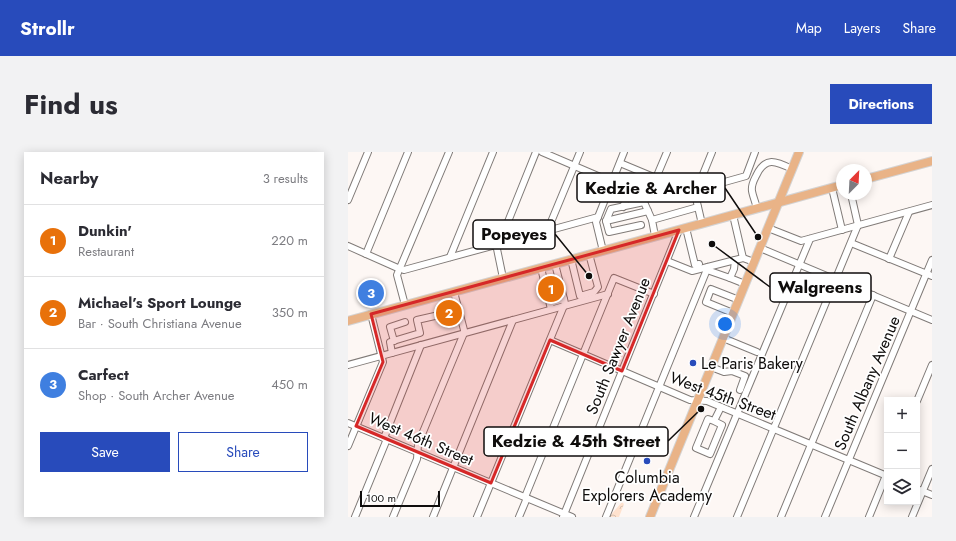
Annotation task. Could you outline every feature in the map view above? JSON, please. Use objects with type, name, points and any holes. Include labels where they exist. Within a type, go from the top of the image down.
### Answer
[{"type":"main road","points":[[650,517],[799,152]]},
{"type":"main road","points":[[872,177],[932,161]]},
{"type":"main road","points":[[348,321],[836,187]]},
{"type":"street","points":[[348,200],[368,152]]},
{"type":"street","points":[[366,254],[408,152]]},
{"type":"street","points":[[405,305],[397,275],[402,269],[449,152]]},
{"type":"street","points":[[450,257],[493,152]]},
{"type":"street","points":[[503,278],[497,249],[536,152]]},
{"type":"street","points":[[542,152],[612,182]]},
{"type":"street","points":[[551,230],[551,222],[580,152]]},
{"type":"street","points":[[603,251],[596,222],[624,152]]},
{"type":"street","points":[[620,163],[656,178],[667,152]]},
{"type":"street","points":[[702,224],[694,194],[712,152]]},
{"type":"street","points":[[696,190],[746,176],[756,152]]},
{"type":"street","points":[[758,209],[752,192],[752,187],[763,164],[776,162],[792,169]]},
{"type":"street","points":[[623,207],[634,179],[649,184],[644,197],[644,202],[652,220],[655,236]]},
{"type":"street","points":[[832,188],[842,230]]},
{"type":"street","points":[[737,517],[858,225],[852,200]]},
{"type":"street","points":[[640,225],[609,232],[606,221],[611,209],[644,202]]},
{"type":"street","points":[[768,228],[801,241],[932,205]]},
{"type":"street","points":[[652,220],[698,207]]},
{"type":"street","points":[[606,221],[648,212]]},
{"type":"street","points":[[889,259],[909,212]]},
{"type":"street","points":[[732,215],[743,258]]},
{"type":"street","points":[[348,246],[402,269],[598,217]]},
{"type":"street","points":[[682,229],[695,265],[699,264]]},
{"type":"street","name":"South Sawyer Avenue","points":[[564,515],[667,261],[682,229]]},
{"type":"street","points":[[694,517],[810,238]]},
{"type":"street","points":[[851,243],[929,275]]},
{"type":"street","points":[[760,248],[932,320]]},
{"type":"street","points":[[571,260],[580,296],[594,292],[598,287],[589,254]]},
{"type":"street","points":[[667,261],[692,271],[743,258],[754,262]]},
{"type":"street","points":[[730,278],[736,260]]},
{"type":"street","name":"South Albany Avenue","points":[[825,517],[911,311],[929,275],[932,260]]},
{"type":"street","points":[[477,517],[565,303],[555,264]]},
{"type":"street","points":[[541,268],[550,306]]},
{"type":"street","points":[[708,268],[745,284]]},
{"type":"street","points":[[606,517],[708,268]]},
{"type":"street","points":[[520,517],[526,498],[614,278],[654,294]]},
{"type":"street","points":[[733,313],[706,302],[711,289],[739,300]]},
{"type":"street","points":[[394,517],[417,459],[418,444],[464,333],[454,292]]},
{"type":"street","points":[[550,306],[564,306],[608,294]]},
{"type":"street","points":[[781,517],[873,295]]},
{"type":"street","points":[[348,365],[513,320],[564,299]]},
{"type":"street","points":[[348,446],[383,362],[371,314]]},
{"type":"street","points":[[392,353],[390,342],[420,333],[418,320],[439,315]]},
{"type":"street","points":[[433,517],[513,320]]},
{"type":"street","points":[[394,341],[390,327],[405,322]]},
{"type":"street","points":[[723,338],[757,352]]},
{"type":"street","name":"West 45th Street","points":[[550,340],[690,400],[707,401],[884,474]]},
{"type":"street","points":[[355,517],[421,345]]},
{"type":"street","points":[[919,397],[932,365]]},
{"type":"street","points":[[711,367],[724,372],[732,371],[745,376],[740,390]]},
{"type":"street","points":[[714,421],[721,407]]},
{"type":"street","points":[[708,419],[714,421],[722,425],[710,454],[696,448],[708,419]]},
{"type":"street","name":"West 46th Street","points":[[348,423],[564,515],[572,517]]},
{"type":"street","points":[[932,469],[920,490],[932,495]]},
{"type":"street","points":[[869,517],[884,482]]},
{"type":"street","points":[[912,517],[916,505]]},
{"type":"highlighted area","points":[[679,230],[622,371],[550,340],[491,483],[356,426],[383,362],[371,314]]},
{"type":"green space","points":[[622,502],[624,504],[619,517],[609,517]]},
{"type":"place","name":"Kedzie & Archer","points":[[758,237]]},
{"type":"place","name":"Walgreens","points":[[712,244]]},
{"type":"place","name":"Popeyes","points":[[589,276]]},
{"type":"place","name":"Dunkin'","points":[[551,289]]},
{"type":"place","name":"Carfect","points":[[371,293]]},
{"type":"place","name":"Michael’s Sport Lounge","points":[[449,313]]},
{"type":"place","name":"Le Paris Bakery","points":[[693,363]]},
{"type":"place","name":"Kedzie & 45th Street","points":[[701,409]]},
{"type":"place","name":"Columbia Explorers Academy","points":[[647,461]]}]
